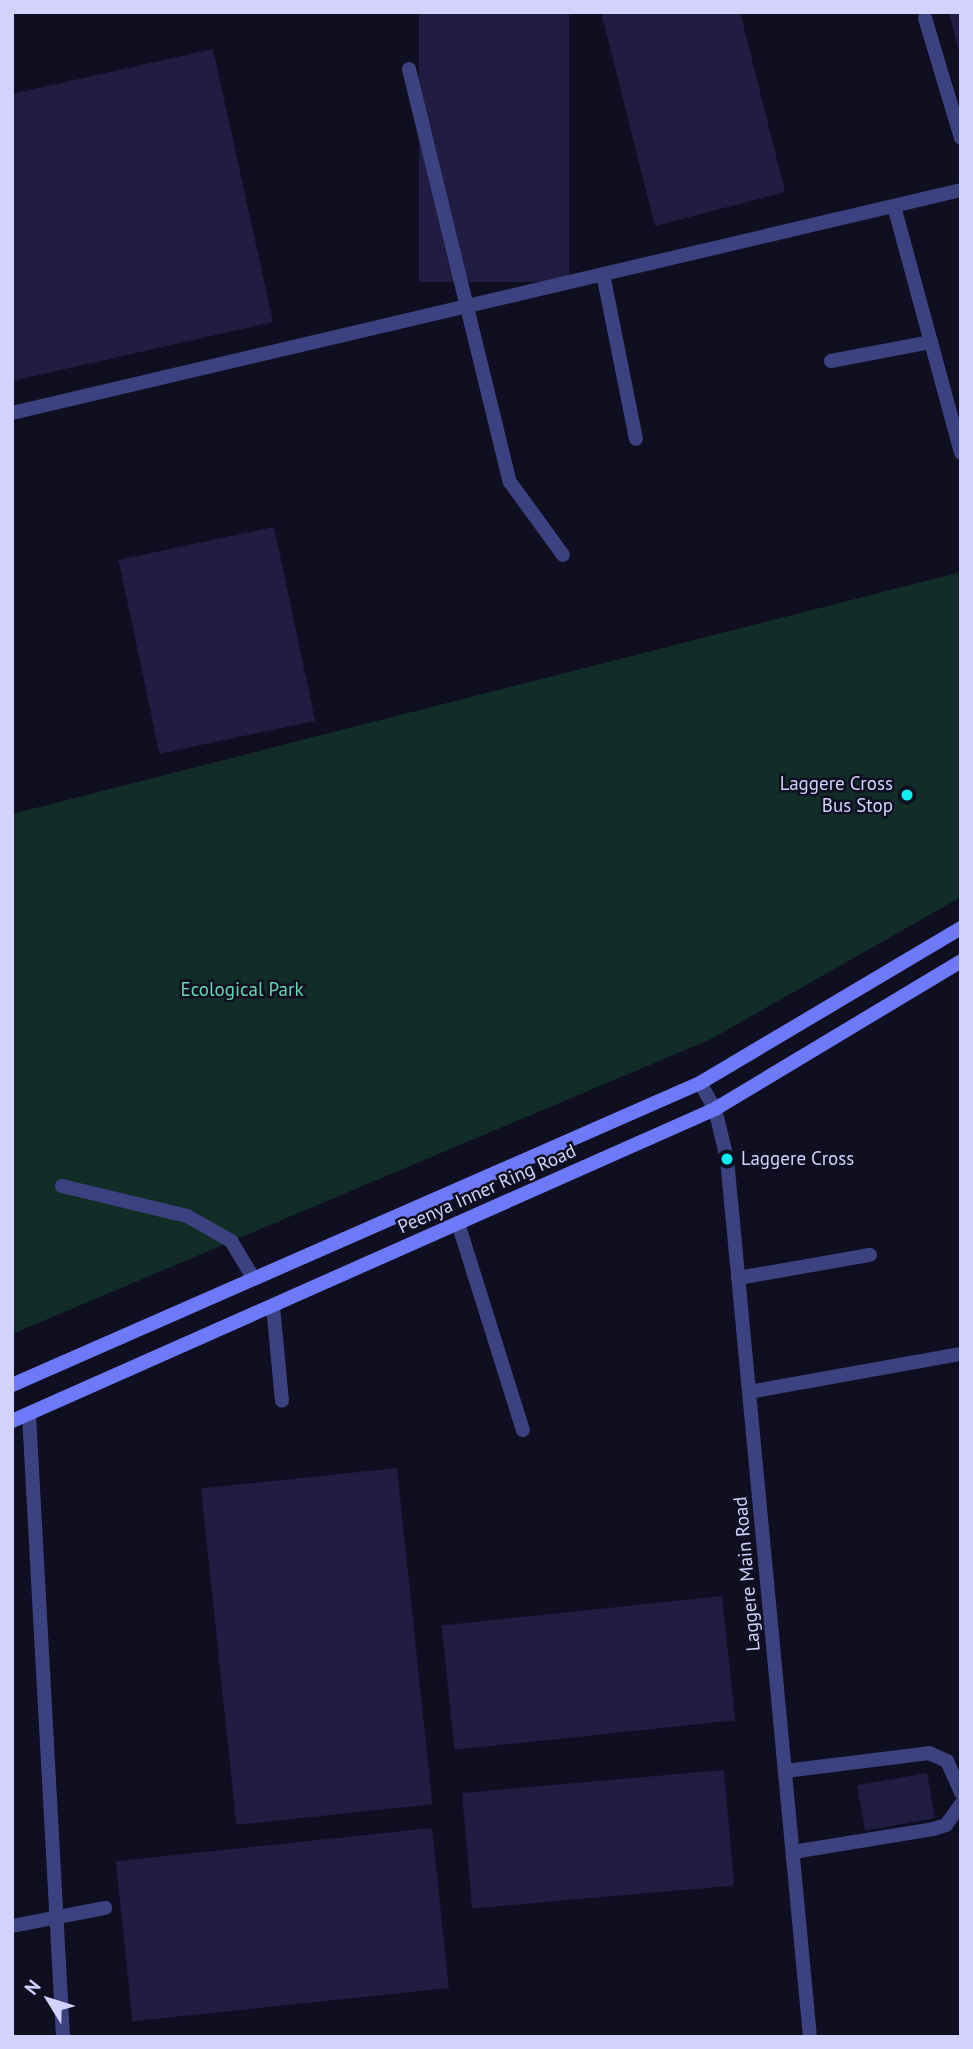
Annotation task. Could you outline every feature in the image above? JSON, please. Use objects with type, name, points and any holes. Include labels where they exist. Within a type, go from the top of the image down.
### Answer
[{"type":"main road","name":"Peenya Inner Ring Road","points":[[12,1385],[700,1083],[961,928]]},
{"type":"main road","name":"Peenya Inner Ring Road","points":[[12,1421],[715,1109],[961,961]]},
{"type":"street","points":[[925,18],[961,138]]},
{"type":"street","points":[[409,69],[465,307],[510,482],[563,555]]},
{"type":"street","points":[[12,413],[961,190]]},
{"type":"street","points":[[894,206],[961,453]]},
{"type":"street","points":[[603,274],[636,439]]},
{"type":"street","points":[[831,361],[931,342]]},
{"type":"street","name":"Laggere Main Road","points":[[700,1083],[715,1109],[727,1159],[810,2037]]},
{"type":"street","points":[[62,1186],[187,1216],[231,1241],[254,1279]]},
{"type":"street","points":[[458,1223],[523,1430]]},
{"type":"street","points":[[738,1278],[870,1255]]},
{"type":"street","points":[[273,1306],[282,1401]]},
{"type":"street","points":[[749,1392],[961,1354]]},
{"type":"street","points":[[29,1415],[63,2037]]},
{"type":"street","points":[[785,1770],[929,1754],[947,1761],[961,1793]]},
{"type":"street","points":[[793,1852],[933,1829],[946,1825],[961,1804]]},
{"type":"street","points":[[12,1926],[57,1920],[105,1908]]},
{"type":"green space","name":"Ecological Park","points":[[961,572],[961,897],[711,1039],[12,1334],[12,814]]},
{"type":"building","points":[[419,12],[569,12],[569,282],[419,282]]},
{"type":"building","points":[[601,12],[740,12],[785,192],[655,226]]},
{"type":"building","points":[[949,12],[961,12],[961,56],[960,56]]},
{"type":"building","points":[[213,49],[273,322],[12,381],[12,94]]},
{"type":"building","points":[[274,527],[315,721],[160,754],[118,560]]},
{"type":"building","points":[[397,1468],[432,1804],[236,1825],[201,1489]]},
{"type":"building","points":[[722,1596],[735,1720],[455,1750],[442,1625]]},
{"type":"building","points":[[724,1770],[734,1886],[472,1908],[462,1793]]},
{"type":"building","points":[[927,1773],[935,1818],[865,1831],[857,1785]]},
{"type":"building","points":[[432,1828],[449,1988],[133,2021],[116,1861]]},
{"type":"place","name":"Laggere Cross Bus Stop","points":[[907,795]]},
{"type":"place","name":"Laggere Cross","points":[[727,1159]]}]
